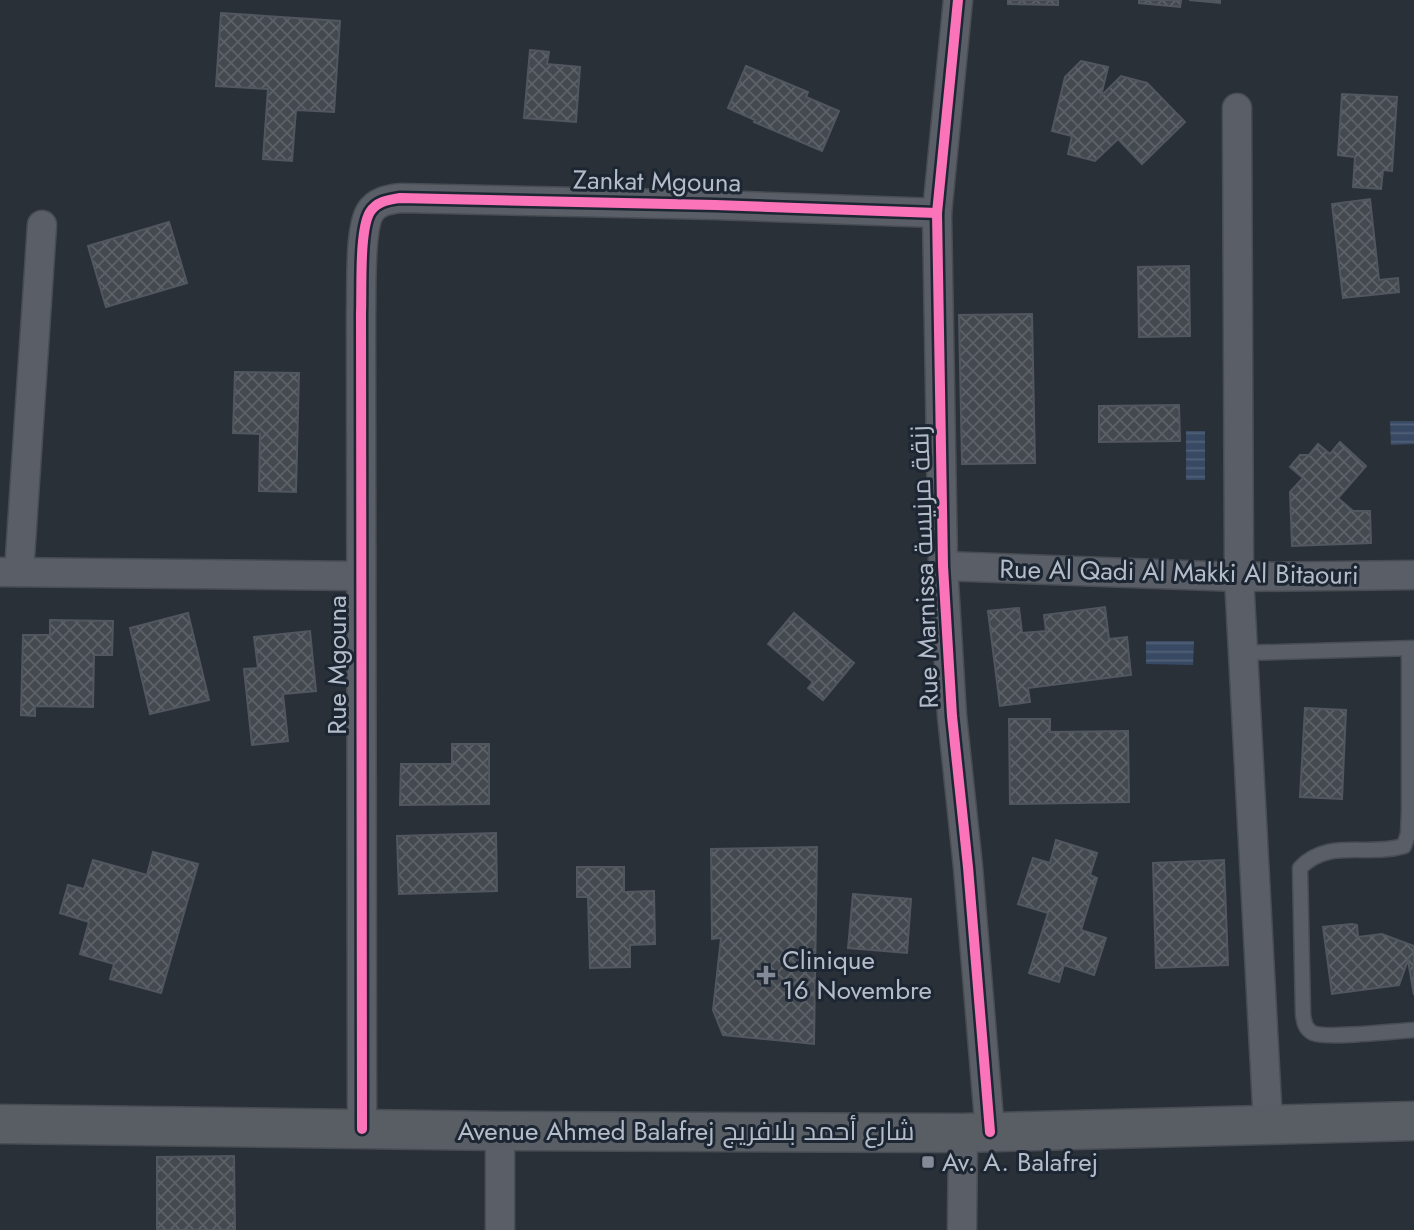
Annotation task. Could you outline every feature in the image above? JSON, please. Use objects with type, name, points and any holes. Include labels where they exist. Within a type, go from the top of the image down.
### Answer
[{"type":"main road","name":"Avenue Ahmed Balafrej شارع أحمد بلافريج","points":[[0,1124],[500,1131],[976,1133],[1414,1121]]},
{"type":"street","name":"Rue Marnissa زنقة مرنيسة","points":[[958,0],[937,213],[943,566],[951,704],[968,867],[976,1133],[962,1230]]},
{"type":"street","points":[[1237,108],[1239,577],[1268,1124]]},
{"type":"street","name":"Zankat Mgouna","points":[[377,204],[400,198],[431,198],[740,205],[937,213]]},
{"type":"street","name":"Rue Mgouna","points":[[362,1129],[360,576],[363,246],[366,222],[377,204]]},
{"type":"street","points":[[42,225],[10,572],[360,576]]},
{"type":"street","name":"Rue Al Qadi Al Makki Al Bitaouri","points":[[943,566],[1239,577],[1414,575]]},
{"type":"street","points":[[500,1131],[500,1230]]},
{"type":"lane","points":[[1242,653],[1411,648],[1412,773],[1408,834],[1404,846],[1386,851],[1327,850],[1309,859],[1300,868],[1305,1026],[1314,1034],[1357,1035],[1414,1030]]},
{"type":"water","points":[[1390,421],[1414,421],[1414,444],[1391,445]]},
{"type":"water","points":[[1186,431],[1205,431],[1205,480],[1186,480]]},
{"type":"water","points":[[1146,641],[1194,641],[1193,665],[1146,664]]},
{"type":"building","points":[[1008,0],[1058,0],[1058,5],[1008,4]]},
{"type":"building","points":[[1139,0],[1181,0],[1180,7],[1139,3]]},
{"type":"building","points":[[1189,0],[1220,0],[1220,3]]},
{"type":"building","points":[[221,13],[340,21],[334,112],[296,110],[292,161],[263,159],[268,89],[216,86]]},
{"type":"building","points":[[530,50],[549,52],[547,64],[580,67],[576,122],[524,118]]},
{"type":"building","points":[[1081,61],[1108,67],[1101,96],[1121,76],[1147,83],[1185,122],[1142,164],[1118,139],[1095,161],[1068,154],[1072,136],[1052,131],[1065,77]]},
{"type":"building","points":[[746,66],[808,92],[806,97],[839,111],[822,151],[728,108]]},
{"type":"building","points":[[1342,94],[1397,97],[1392,171],[1383,170],[1381,189],[1353,187],[1355,157],[1338,155]]},
{"type":"building","points":[[1370,199],[1379,280],[1398,278],[1399,292],[1343,298],[1332,204]]},
{"type":"building","points":[[169,222],[187,283],[106,307],[88,246]]},
{"type":"building","points":[[1189,266],[1190,336],[1139,337],[1138,267]]},
{"type":"building","points":[[1032,314],[1035,463],[962,464],[959,315]]},
{"type":"building","points":[[235,372],[299,373],[296,492],[259,491],[260,434],[233,433]]},
{"type":"building","points":[[1179,405],[1180,441],[1099,442],[1099,406]]},
{"type":"building","points":[[1340,442],[1366,466],[1338,498],[1353,511],[1370,511],[1371,543],[1292,546],[1290,492],[1303,478],[1290,467],[1300,455],[1309,455],[1318,444],[1330,454]]},
{"type":"building","points":[[1105,607],[1109,639],[1127,637],[1131,675],[1028,688],[1030,702],[1000,706],[988,611],[1019,608],[1022,633],[1046,631],[1044,615]]},
{"type":"building","points":[[188,613],[209,700],[150,714],[130,628]]},
{"type":"building","points":[[794,613],[854,663],[823,700],[808,688],[813,682],[768,644]]},
{"type":"building","points":[[50,620],[113,621],[112,655],[94,655],[93,707],[35,706],[35,716],[21,715],[23,635],[50,635]]},
{"type":"building","points":[[310,631],[316,691],[283,694],[288,741],[252,745],[244,669],[258,668],[254,637]]},
{"type":"building","points":[[1305,708],[1346,710],[1342,799],[1300,797]]},
{"type":"building","points":[[1009,719],[1050,719],[1050,732],[1128,731],[1129,802],[1010,804]]},
{"type":"building","points":[[452,744],[489,744],[489,804],[400,805],[401,764],[452,764]]},
{"type":"building","points":[[496,833],[497,891],[399,894],[397,836]]},
{"type":"building","points":[[1056,840],[1097,853],[1090,875],[1097,878],[1081,930],[1106,938],[1094,975],[1064,965],[1059,982],[1029,973],[1048,913],[1018,904],[1033,858],[1050,863]]},
{"type":"building","name":"Clinique 16 Novembre","points":[[817,847],[814,1044],[723,1035],[713,1010],[721,938],[712,939],[711,849]]},
{"type":"building","points":[[153,852],[198,864],[161,993],[110,979],[114,964],[80,954],[89,922],[60,913],[68,885],[84,889],[93,860],[147,875]]},
{"type":"building","points":[[1224,860],[1228,965],[1156,968],[1153,863]]},
{"type":"building","points":[[577,867],[624,867],[624,892],[654,891],[655,944],[630,945],[630,967],[590,968],[588,897],[577,897]]},
{"type":"building","points":[[853,894],[911,899],[907,953],[848,948]]},
{"type":"building","points":[[1357,925],[1358,937],[1382,934],[1414,946],[1414,995],[1408,960],[1399,985],[1332,994],[1323,927]]},
{"type":"building","points":[[234,1156],[235,1230],[157,1230],[157,1157]]},
{"type":"cycle path","points":[[958,0],[937,213],[943,566],[952,716],[968,867],[990,1132]]},
{"type":"cycle path","points":[[362,1129],[361,313],[364,232],[370,212],[379,203],[400,198],[937,213]]},
{"type":"place","name":"Clinique 16 Novembre","points":[[766,975]]},
{"type":"place","name":"Av. A. Balafrej","points":[[928,1162]]}]
